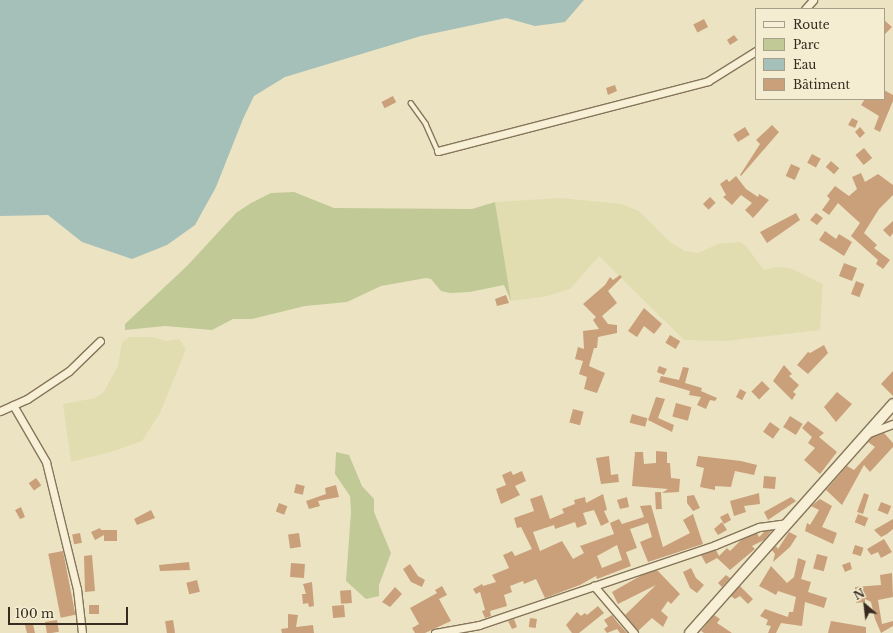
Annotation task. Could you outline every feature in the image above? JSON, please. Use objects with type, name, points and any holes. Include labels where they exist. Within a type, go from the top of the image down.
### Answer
[{"type":"street","points":[[806,8],[813,0]]},
{"type":"street","points":[[438,151],[708,80],[755,52]]},
{"type":"street","points":[[0,411],[13,405],[68,372],[100,341]]},
{"type":"street","points":[[690,633],[893,404]]},
{"type":"street","points":[[13,405],[46,462],[77,590],[82,633]]},
{"type":"street","points":[[868,433],[893,424]]},
{"type":"street","points":[[435,633],[467,630],[715,544],[759,526],[788,523]]},
{"type":"street","points":[[594,586],[634,633]]},
{"type":"lane","points":[[411,103],[426,124],[438,151]]},
{"type":"shaded area","points":[[560,198],[622,204],[639,211],[670,242],[685,251],[698,253],[718,244],[740,242],[746,246],[764,270],[775,267],[790,268],[823,284],[820,330],[726,341],[684,340],[599,256],[570,289],[543,297],[510,301],[495,202]]},
{"type":"shaded area","points":[[130,337],[152,337],[166,341],[179,339],[186,349],[160,413],[142,441],[114,451],[71,462],[63,404],[95,398],[103,393],[118,366],[122,342]]},
{"type":"green space","points":[[294,192],[334,208],[472,209],[495,202],[511,301],[504,285],[470,292],[450,293],[441,291],[431,279],[426,278],[381,286],[347,302],[305,306],[252,319],[233,319],[212,330],[165,326],[125,330],[125,324],[187,266],[236,213],[251,203],[271,193]]},
{"type":"green space","points":[[336,452],[349,455],[362,486],[374,499],[374,512],[391,553],[379,585],[379,596],[366,599],[346,581],[351,512],[350,496],[335,474]]},
{"type":"water","points":[[0,0],[584,0],[565,22],[535,26],[506,18],[421,36],[285,77],[254,96],[243,119],[216,187],[195,225],[167,245],[132,259],[82,242],[48,215],[0,216]]},
{"type":"building","points":[[704,19],[708,27],[697,32],[693,24]]},
{"type":"building","points":[[885,21],[892,27],[885,34]]},
{"type":"building","points":[[734,35],[738,40],[730,45],[727,40]]},
{"type":"building","points":[[615,85],[617,91],[608,95],[606,88]]},
{"type":"building","points":[[885,91],[893,95],[893,101],[880,132],[874,129],[879,116],[861,105],[864,100],[885,100]]},
{"type":"building","points":[[393,96],[396,102],[385,108],[381,102]]},
{"type":"building","points":[[852,118],[858,121],[855,128],[848,125]]},
{"type":"building","points":[[772,125],[779,132],[741,176],[740,175],[760,144],[756,140]]},
{"type":"building","points":[[745,127],[750,135],[738,142],[733,134]]},
{"type":"building","points":[[860,127],[865,133],[860,138],[855,132]]},
{"type":"building","points":[[864,148],[872,158],[864,165],[855,155]]},
{"type":"building","points":[[812,154],[821,159],[816,168],[807,163]]},
{"type":"building","points":[[831,161],[839,168],[834,174],[826,167]]},
{"type":"building","points":[[791,164],[800,168],[795,180],[786,176]]},
{"type":"building","points":[[861,173],[865,182],[878,174],[893,185],[893,195],[879,209],[864,233],[877,245],[874,248],[890,260],[883,269],[876,264],[878,260],[851,236],[860,223],[838,203],[829,215],[822,210],[830,199],[827,196],[835,186],[849,196],[857,189],[852,177]]},
{"type":"building","points":[[736,176],[746,189],[758,197],[759,194],[769,200],[753,218],[745,210],[752,203],[741,195],[732,205],[723,197],[726,195],[720,184],[727,179],[729,182]]},
{"type":"building","points":[[710,197],[716,203],[709,210],[703,204]]},
{"type":"building","points":[[796,213],[800,220],[767,243],[760,232]]},
{"type":"building","points":[[816,213],[823,218],[817,225],[810,220]]},
{"type":"building","points":[[893,221],[893,233],[890,237],[883,230]]},
{"type":"building","points":[[825,231],[836,239],[839,234],[852,242],[844,256],[819,240]]},
{"type":"building","points":[[844,263],[857,268],[852,281],[839,276]]},
{"type":"building","points":[[620,275],[622,277],[608,291],[617,303],[602,316],[608,324],[617,325],[617,333],[598,337],[597,348],[594,348],[589,366],[605,373],[597,393],[584,389],[587,377],[579,374],[583,361],[575,359],[578,347],[584,349],[583,331],[599,329],[593,320],[596,317],[583,304],[605,285],[610,277],[613,280]]},
{"type":"building","points":[[856,281],[864,284],[859,297],[851,294]]},
{"type":"building","points":[[506,295],[509,303],[497,306],[495,299]]},
{"type":"building","points":[[644,308],[662,324],[654,334],[644,326],[637,337],[628,331]]},
{"type":"building","points":[[670,335],[680,341],[676,349],[665,343]]},
{"type":"building","points":[[824,345],[828,353],[808,374],[797,365],[808,352],[810,353]]},
{"type":"building","points":[[784,365],[792,374],[789,376],[799,385],[793,392],[796,394],[792,400],[773,381]]},
{"type":"building","points":[[659,366],[667,369],[664,375],[657,372]]},
{"type":"building","points":[[683,367],[689,368],[685,383],[702,388],[701,391],[717,398],[715,401],[710,400],[706,409],[697,405],[701,397],[689,395],[690,391],[659,382],[661,376],[679,380]]},
{"type":"building","points":[[893,371],[893,396],[881,384]]},
{"type":"building","points":[[762,381],[770,389],[759,399],[751,392]]},
{"type":"building","points":[[740,389],[746,392],[742,400],[736,397]]},
{"type":"building","points":[[837,392],[852,404],[836,422],[824,407]]},
{"type":"building","points":[[656,397],[665,399],[658,418],[674,425],[672,432],[648,420]]},
{"type":"building","points":[[676,403],[691,407],[688,421],[672,417]]},
{"type":"building","points":[[573,409],[584,412],[580,425],[569,423]]},
{"type":"building","points":[[632,414],[647,418],[645,427],[630,423]]},
{"type":"building","points":[[790,416],[803,424],[796,435],[783,427]]},
{"type":"building","points":[[808,421],[824,433],[819,437],[837,452],[820,474],[804,460],[815,448],[808,443],[812,437],[802,428]]},
{"type":"building","points":[[770,422],[780,429],[773,439],[763,432]]},
{"type":"building","points":[[884,433],[893,443],[893,447],[870,472],[864,465],[842,505],[826,490],[847,466],[854,470],[875,447],[868,442],[872,437]]},
{"type":"building","points":[[656,451],[667,452],[667,463],[670,463],[671,478],[680,479],[679,492],[662,493],[668,489],[632,486],[635,452],[643,452],[644,464],[656,463]]},
{"type":"building","points":[[609,456],[611,475],[618,474],[619,482],[601,484],[596,458]]},
{"type":"building","points":[[698,456],[741,461],[757,465],[754,475],[735,471],[731,487],[715,486],[715,490],[700,487],[704,468],[696,466]]},
{"type":"building","points":[[511,471],[513,475],[522,471],[526,481],[515,486],[520,495],[501,504],[496,489],[506,485],[502,475]]},
{"type":"building","points":[[764,476],[776,477],[775,489],[763,488]]},
{"type":"building","points":[[36,478],[41,485],[34,491],[29,483]]},
{"type":"building","points":[[296,484],[305,486],[303,495],[294,493]]},
{"type":"building","points":[[336,485],[339,497],[318,501],[320,506],[309,509],[306,501],[326,494],[325,488]]},
{"type":"building","points":[[655,492],[661,492],[662,509],[656,509]]},
{"type":"building","points":[[759,493],[760,504],[744,506],[746,512],[734,516],[730,501]]},
{"type":"building","points":[[864,493],[869,495],[863,514],[857,512]]},
{"type":"building","points":[[603,494],[607,510],[604,511],[609,522],[601,526],[594,510],[583,513],[587,524],[577,528],[575,522],[555,529],[554,525],[533,532],[540,551],[562,541],[573,559],[584,553],[580,546],[614,534],[610,523],[619,519],[622,524],[644,517],[640,506],[651,505],[663,547],[690,533],[683,520],[693,514],[703,544],[648,562],[640,542],[652,537],[648,523],[630,529],[637,548],[626,552],[631,566],[597,579],[596,576],[580,585],[545,598],[536,579],[524,584],[523,581],[510,586],[512,592],[504,595],[507,606],[490,611],[491,616],[485,618],[482,611],[485,610],[480,592],[476,594],[473,589],[482,584],[483,586],[496,582],[492,575],[509,568],[503,555],[512,551],[515,556],[532,549],[521,527],[517,528],[514,518],[534,511],[530,499],[542,495],[550,519],[564,513],[562,509],[575,504],[574,500],[585,497],[586,503]],"holes":[[[617,545],[622,560],[602,568],[597,556]]]},
{"type":"building","points":[[694,495],[700,508],[693,511],[687,503],[687,496]]},
{"type":"building","points":[[627,497],[629,507],[620,509],[617,500]]},
{"type":"building","points":[[791,497],[796,501],[768,520],[764,512]]},
{"type":"building","points":[[820,499],[832,506],[822,527],[837,533],[833,544],[805,531],[807,523],[810,525],[819,510],[811,506]]},
{"type":"building","points":[[881,502],[891,506],[888,514],[878,510]]},
{"type":"building","points":[[279,503],[287,506],[284,515],[276,511]]},
{"type":"building","points":[[21,507],[25,517],[20,519],[15,510]]},
{"type":"building","points":[[151,510],[155,518],[137,525],[134,519]]},
{"type":"building","points":[[728,513],[731,520],[724,524],[720,517]]},
{"type":"building","points":[[858,514],[868,518],[865,526],[855,522]]},
{"type":"building","points":[[893,519],[893,529],[887,534],[881,537],[874,530]]},
{"type":"building","points":[[722,522],[727,530],[718,535],[714,529]]},
{"type":"building","points":[[100,528],[101,530],[117,530],[117,541],[104,541],[104,535],[95,540],[91,532]]},
{"type":"building","points":[[772,530],[764,540],[752,546],[755,549],[730,570],[717,558],[706,564],[701,555],[716,550],[719,556],[727,548],[730,551],[742,539],[757,533],[759,537],[765,531]]},
{"type":"building","points":[[789,532],[797,536],[790,547],[773,562],[775,554],[772,550],[776,546],[778,549]]},
{"type":"building","points":[[80,533],[82,543],[74,544],[72,535]]},
{"type":"building","points":[[299,533],[301,547],[290,548],[288,535]]},
{"type":"building","points":[[884,539],[892,552],[881,558],[878,552],[871,555],[867,549]]},
{"type":"building","points":[[855,545],[864,548],[861,556],[852,554]]},
{"type":"building","points":[[63,551],[75,615],[61,618],[48,554]]},
{"type":"building","points":[[817,554],[828,557],[824,571],[813,568]]},
{"type":"building","points":[[92,555],[95,591],[85,592],[84,556]]},
{"type":"building","points":[[798,558],[806,561],[801,579],[811,582],[808,592],[827,598],[824,608],[805,602],[802,626],[781,623],[776,633],[768,633],[771,626],[766,625],[768,620],[760,616],[765,609],[788,617],[789,612],[793,612],[796,597],[778,591],[776,595],[759,586],[771,566],[787,583],[794,577]]},
{"type":"building","points":[[189,562],[190,570],[160,571],[159,565]]},
{"type":"building","points":[[850,562],[852,569],[845,572],[842,565]]},
{"type":"building","points":[[291,563],[305,564],[304,578],[290,577]]},
{"type":"building","points":[[410,564],[418,576],[425,580],[422,587],[411,582],[403,569]]},
{"type":"building","points":[[691,568],[696,578],[704,585],[697,593],[690,588],[683,572]]},
{"type":"building","points":[[657,570],[680,594],[671,604],[668,601],[661,611],[668,617],[663,627],[652,618],[638,631],[625,615],[656,585],[618,604],[612,592],[642,575]]},
{"type":"building","points":[[892,573],[893,597],[878,600],[882,624],[893,621],[893,626],[881,633],[875,619],[871,602],[865,599],[865,602],[856,603],[855,587],[881,585],[880,575]]},
{"type":"building","points":[[726,575],[730,578],[722,587],[718,583]]},
{"type":"building","points":[[197,580],[200,592],[189,594],[186,583]]},
{"type":"building","points":[[312,582],[314,606],[309,607],[308,603],[303,604],[302,594],[306,594],[303,584]]},
{"type":"building","points":[[442,586],[447,595],[439,599],[451,621],[425,633],[415,633],[412,628],[419,624],[410,608],[437,593],[435,590]]},
{"type":"building","points":[[740,586],[753,599],[748,604],[740,596],[735,599],[731,596]]},
{"type":"building","points":[[395,587],[402,594],[390,607],[382,602]]},
{"type":"building","points":[[351,590],[352,603],[341,604],[340,591]]},
{"type":"building","points":[[89,605],[99,605],[99,614],[89,614]]},
{"type":"building","points":[[344,605],[345,617],[333,618],[332,606]]},
{"type":"building","points":[[598,606],[604,613],[579,633],[572,633],[566,625],[577,612],[581,616],[585,613],[587,615]]},
{"type":"building","points":[[288,614],[298,615],[296,627],[313,625],[314,633],[282,633],[281,629],[288,628]]},
{"type":"building","points":[[612,615],[627,633],[620,633],[617,629],[607,633],[604,629],[608,626],[604,620]]},
{"type":"building","points":[[714,615],[720,619],[717,623],[732,633],[704,633],[701,631]]},
{"type":"building","points":[[530,618],[537,619],[536,628],[529,627]]},
{"type":"building","points":[[514,619],[517,627],[512,629],[508,621]]},
{"type":"building","points":[[57,620],[59,632],[47,633],[45,622]]},
{"type":"building","points":[[173,620],[175,633],[167,633],[165,621]]},
{"type":"building","points":[[831,621],[866,627],[866,633],[828,633]]},
{"type":"building","points":[[33,624],[35,633],[27,633],[25,625]]}]
